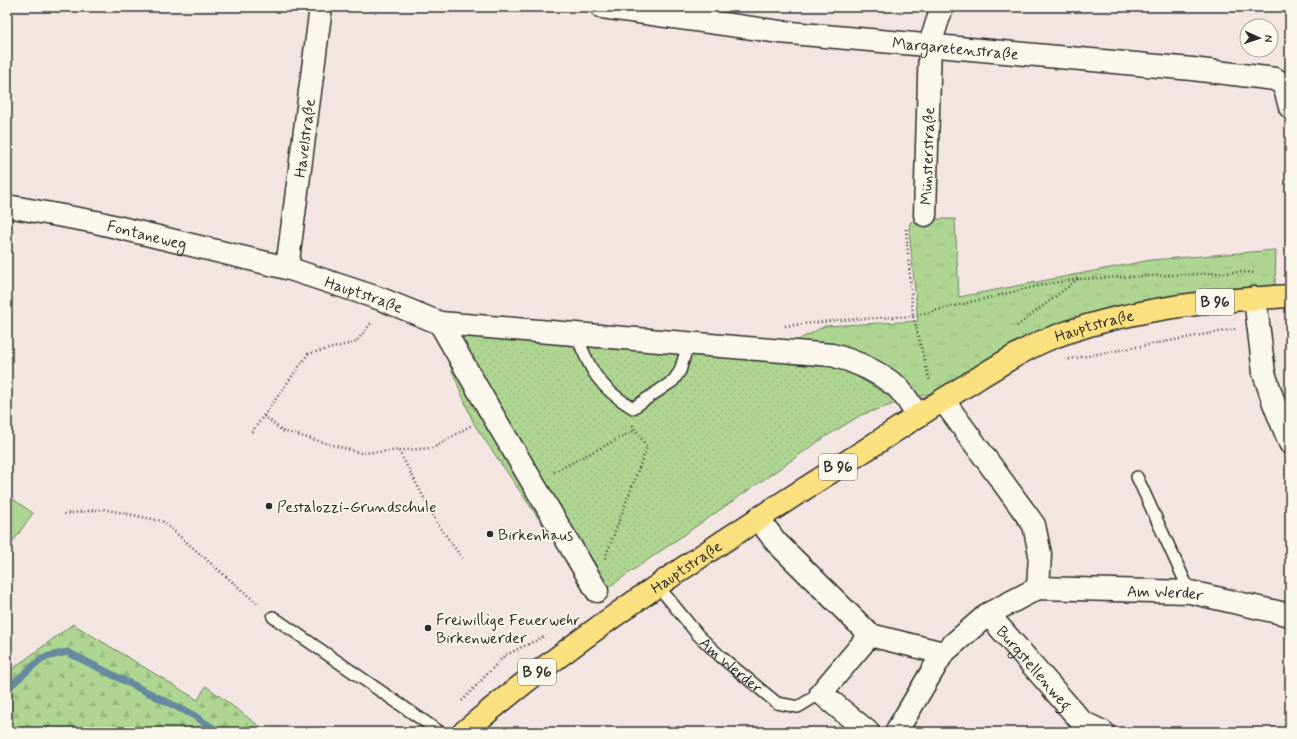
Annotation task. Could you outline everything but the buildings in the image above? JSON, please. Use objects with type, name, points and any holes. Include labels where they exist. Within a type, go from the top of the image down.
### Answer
[{"type":"main road","name":"Hauptstraße","points":[[464,732],[510,693],[569,648],[658,586],[758,518],[1016,354],[1067,332],[1141,312],[1176,306],[1290,296]]},
{"type":"street","name":"Havelstraße","points":[[286,268],[321,7]]},
{"type":"street","name":"Margaretenstraße","points":[[602,7],[780,32],[930,44],[1275,78],[1284,84],[1290,107]]},
{"type":"street","name":"Münsterstraße","points":[[925,215],[930,44],[942,7]]},
{"type":"street","name":"Fontaneweg","points":[[7,206],[96,222],[286,268]]},
{"type":"street","name":"Hauptstraße","points":[[286,268],[381,299],[440,323],[832,355],[844,358],[871,370],[896,387],[918,416]]},
{"type":"street","points":[[1255,298],[1264,373],[1274,406],[1290,443]]},
{"type":"street","points":[[440,323],[533,484],[596,589]]},
{"type":"street","points":[[943,400],[1034,525],[1040,554],[1038,588]]},
{"type":"street","points":[[758,518],[776,542],[870,635],[943,653]]},
{"type":"street","name":"Am Werder","points":[[896,732],[943,653],[988,614],[1038,588],[1190,592],[1290,615]]},
{"type":"street","name":"Burgstellenweg","points":[[988,614],[1075,727],[1103,732]]},
{"type":"street","name":"Am Werder","points":[[821,693],[870,635]]},
{"type":"street","points":[[821,693],[868,732]]},
{"type":"lane","points":[[576,334],[585,358],[603,385],[613,396],[633,408],[673,381],[680,371],[688,344]]},
{"type":"lane","points":[[1137,477],[1190,592]]},
{"type":"lane","name":"Am Werder","points":[[658,586],[708,646],[777,703],[798,707],[821,693]]},
{"type":"lane","points":[[273,617],[440,732]]},
{"type":"path","name":"Münsterstraße","points":[[925,215],[914,215],[907,220],[906,227],[913,316],[930,382]]},
{"type":"path","points":[[780,326],[840,320],[913,316],[1046,284],[1078,279],[1241,272],[1252,272],[1258,274]]},
{"type":"path","points":[[252,432],[308,354],[356,342],[370,326],[381,299]]},
{"type":"path","points":[[1058,362],[1258,324]]},
{"type":"path","points":[[596,589],[647,447],[627,417],[633,408]]},
{"type":"path","points":[[264,416],[283,431],[361,453],[433,448],[492,414]]},
{"type":"path","points":[[533,484],[636,430]]},
{"type":"path","points":[[399,451],[438,526],[462,558]]},
{"type":"path","points":[[64,514],[103,509],[162,521],[273,617]]},
{"type":"green space","points":[[915,219],[955,219],[959,297],[1151,260],[1276,250],[1275,287],[1213,288],[1172,302],[1044,337],[931,393],[900,402],[796,341],[825,326],[918,321],[909,230],[910,223]]},
{"type":"green space","points":[[434,327],[796,341],[900,402],[861,415],[825,437],[593,598],[474,424]]},
{"type":"green space","points":[[7,495],[33,513],[7,550]]},
{"type":"green space","points":[[73,624],[198,700],[206,686],[267,732],[7,732],[7,673]]},
{"type":"waterway","points":[[7,689],[42,658],[67,652],[193,715],[219,732]]},
{"type":"place","name":"Pestalozzi-Grundschule","points":[[269,506]]},
{"type":"place","name":"Birkenhaus","points":[[490,534]]},
{"type":"place","name":"Freiwillige Feuerwehr Birkenwerder","points":[[428,628]]}]
